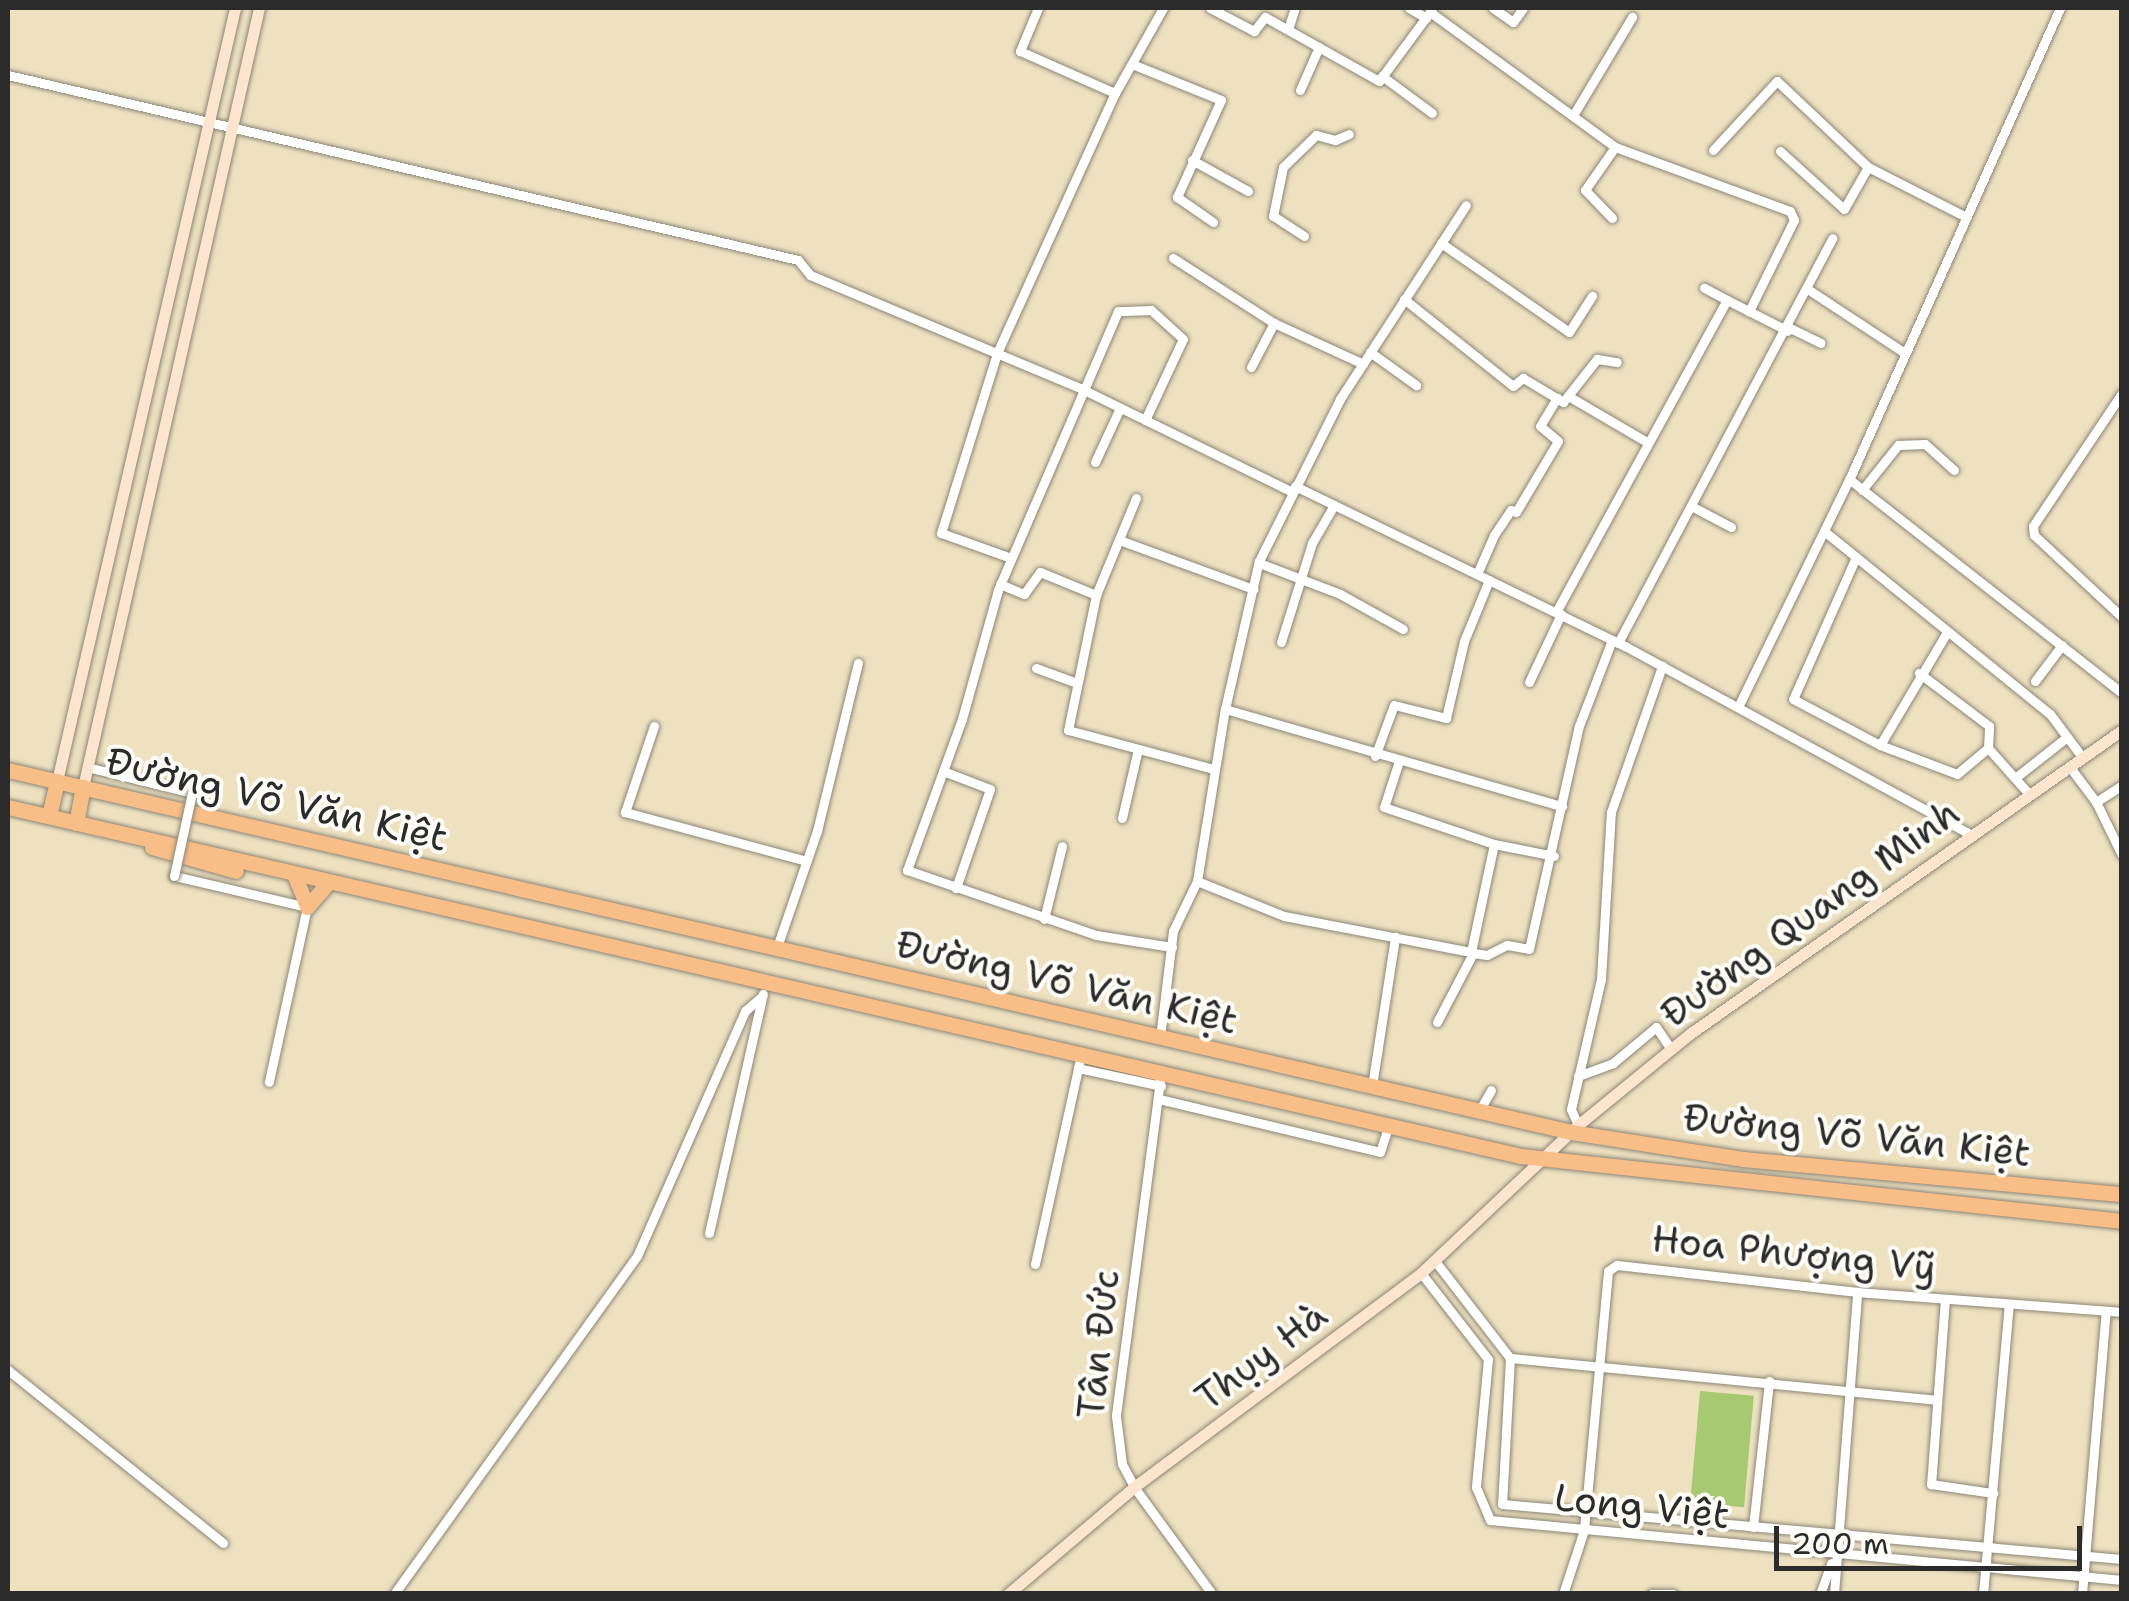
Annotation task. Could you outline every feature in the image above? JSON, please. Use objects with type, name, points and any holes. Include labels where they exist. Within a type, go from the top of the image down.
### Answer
[{"type":"highway","name":"Đường Võ Văn Kiệt","points":[[8,770],[1479,1111],[1742,1159],[2122,1194]]},
{"type":"highway","points":[[49,816],[57,782]]},
{"type":"highway","points":[[76,823],[83,788]]},
{"type":"highway","name":"Đường Võ Văn Kiệt","points":[[8,807],[296,880],[540,930],[764,989],[1161,1080],[1544,1158],[2122,1221]]},
{"type":"highway","points":[[296,880],[306,907],[325,886]]},
{"type":"street","points":[[57,782],[235,8]]},
{"type":"street","points":[[83,788],[259,8]]},
{"type":"street","points":[[1038,8],[1020,51],[1115,93]]},
{"type":"street","points":[[1010,558],[941,533],[996,353],[1115,93],[1163,8]]},
{"type":"street","points":[[1210,8],[1254,31],[1264,17],[1378,81],[1429,12]]},
{"type":"street","points":[[1288,29],[1294,8]]},
{"type":"street","points":[[1408,8],[1429,12],[1575,112],[1615,147],[1793,215],[1749,311]]},
{"type":"street","points":[[1493,8],[1513,22],[1524,8]]},
{"type":"street","points":[[1738,706],[1849,479],[1902,351],[2060,8]]},
{"type":"street","points":[[1575,112],[1632,18]]},
{"type":"street","points":[[1300,90],[1319,47]]},
{"type":"street","points":[[1132,64],[1222,100],[1177,197],[1213,222]]},
{"type":"street","points":[[8,75],[798,260],[810,275],[1080,388],[1558,613],[1738,706],[1972,835]]},
{"type":"street","points":[[1382,76],[1432,113]]},
{"type":"street","points":[[1713,150],[1777,80],[1868,167],[1964,216]]},
{"type":"street","points":[[1304,236],[1274,216],[1282,167],[1316,134],[1340,140],[1350,134]]},
{"type":"street","points":[[1612,218],[1585,190],[1615,147]]},
{"type":"street","points":[[1780,151],[1844,209],[1868,167]]},
{"type":"street","points":[[1192,160],[1248,191]]},
{"type":"street","points":[[1160,1036],[1172,930],[1197,881],[1225,709],[1258,564],[1293,489],[1363,364],[1466,205]]},
{"type":"street","points":[[1197,881],[1284,916],[1487,955],[1507,945],[1528,948],[1554,856],[1591,683],[1789,329],[1832,238]]},
{"type":"street","points":[[1441,242],[1569,332],[1592,296]]},
{"type":"street","points":[[1173,258],[1274,324],[1363,364]]},
{"type":"street","points":[[1704,288],[1821,343]]},
{"type":"street","points":[[1809,290],[1902,351]]},
{"type":"street","points":[[1404,299],[1512,386],[1524,378],[1645,441]]},
{"type":"street","points":[[1530,682],[1558,613],[1645,441],[1727,300]]},
{"type":"street","points":[[1145,420],[1183,340],[1151,310],[1118,311],[1080,388],[1000,584],[943,771],[907,870],[1096,936],[1172,947]]},
{"type":"street","points":[[1252,367],[1274,324]]},
{"type":"street","points":[[1370,352],[1416,385]]},
{"type":"street","points":[[1477,574],[1494,534],[1510,510],[1516,512],[1558,441],[1540,426],[1597,359],[1616,362]]},
{"type":"street","points":[[2122,393],[2033,526],[2034,536],[2122,617]]},
{"type":"street","points":[[1095,462],[1120,408]]},
{"type":"street","points":[[1862,490],[1898,445],[1925,444],[1954,470]]},
{"type":"street","points":[[1849,479],[2122,693]]},
{"type":"street","points":[[1136,498],[1122,541],[1096,595],[1074,682],[1068,730],[1137,752],[1214,769]]},
{"type":"street","points":[[1281,642],[1300,578],[1334,505]]},
{"type":"street","points":[[1693,506],[1731,527]]},
{"type":"street","points":[[1824,532],[2050,714],[2082,758]]},
{"type":"street","points":[[1122,541],[1253,589]]},
{"type":"street","points":[[1856,557],[1793,699],[1880,745],[1951,775],[1988,748]]},
{"type":"street","points":[[1258,564],[1300,578],[1404,629]]},
{"type":"street","points":[[1000,584],[1024,594],[1040,572],[1096,595]]},
{"type":"street","points":[[1375,756],[1394,705],[1446,718],[1464,641],[1490,580]]},
{"type":"street","points":[[1880,745],[1919,673],[1947,632]]},
{"type":"street","points":[[2035,681],[2062,645]]},
{"type":"street","points":[[777,947],[806,861],[858,663]]},
{"type":"street","points":[[1574,1128],[1570,1109],[1604,960],[1611,812],[1662,666]]},
{"type":"street","points":[[1036,668],[1074,682]]},
{"type":"street","points":[[1919,673],[1990,726],[1988,748],[2029,794]]},
{"type":"street","points":[[1225,709],[1398,764],[1562,806]]},
{"type":"street","points":[[654,726],[625,812],[806,861]]},
{"type":"street","name":"Đường Quang Minh","points":[[1544,1158],[1574,1128],[1671,1049],[2122,730]]},
{"type":"street","points":[[2015,778],[2067,737]]},
{"type":"street","points":[[1122,818],[1137,752]]},
{"type":"street","points":[[61,761],[192,793],[174,876],[306,907],[269,1082]]},
{"type":"street","points":[[1398,764],[1384,807],[1494,844],[1554,856]]},
{"type":"street","points":[[2068,766],[2096,802],[2119,848]]},
{"type":"street","points":[[943,771],[990,788],[956,888]]},
{"type":"street","points":[[2096,802],[2122,784]]},
{"type":"street","points":[[1437,1022],[1470,952],[1494,844]]},
{"type":"street","points":[[1044,919],[1062,846]]},
{"type":"street","points":[[1372,1086],[1394,936]]},
{"type":"street","points":[[709,1233],[764,989]]},
{"type":"street","points":[[394,1594],[637,1256],[744,1011],[764,989]]},
{"type":"street","points":[[1578,1076],[1613,1063],[1656,1028],[1671,1049]]},
{"type":"street","points":[[1035,1264],[1079,1061]]},
{"type":"street","name":"Tân Đức","points":[[1161,1080],[1116,1416],[1122,1464],[1134,1487],[1212,1594]]},
{"type":"street","points":[[1479,1111],[1491,1090]]},
{"type":"street","points":[[1159,1099],[1380,1152],[1389,1126]]},
{"type":"street","name":"Thụy Hà","points":[[1008,1594],[1134,1487],[1422,1273],[1544,1158]]},
{"type":"street","points":[[1435,1260],[1510,1358],[1936,1400]]},
{"type":"street","name":"Hoa Phượng Vỹ","points":[[1562,1594],[1584,1530],[1608,1271],[1617,1265],[1858,1292],[2122,1312]]},
{"type":"street","points":[[1422,1273],[1488,1359],[1476,1487],[1483,1514],[1502,1504]]},
{"type":"street","points":[[1834,1594],[1834,1555],[1858,1292]]},
{"type":"street","points":[[1946,1298],[1931,1484],[1993,1492]]},
{"type":"street","points":[[1983,1594],[2010,1304]]},
{"type":"street","points":[[2082,1594],[2106,1311]]},
{"type":"street","name":"Long Việt","points":[[1510,1358],[1502,1504],[2122,1559]]},
{"type":"street","points":[[8,1370],[223,1543]]},
{"type":"street","points":[[1753,1527],[1769,1382]]},
{"type":"street","name":"Long Việt","points":[[1483,1514],[1496,1522],[2122,1580]]},
{"type":"street","points":[[1820,1594],[1834,1555]]},
{"type":"street","points":[[1651,1594],[1673,1594]]},
{"type":"green space","points":[[1700,1391],[1754,1396],[1744,1507],[1690,1503]]}]
